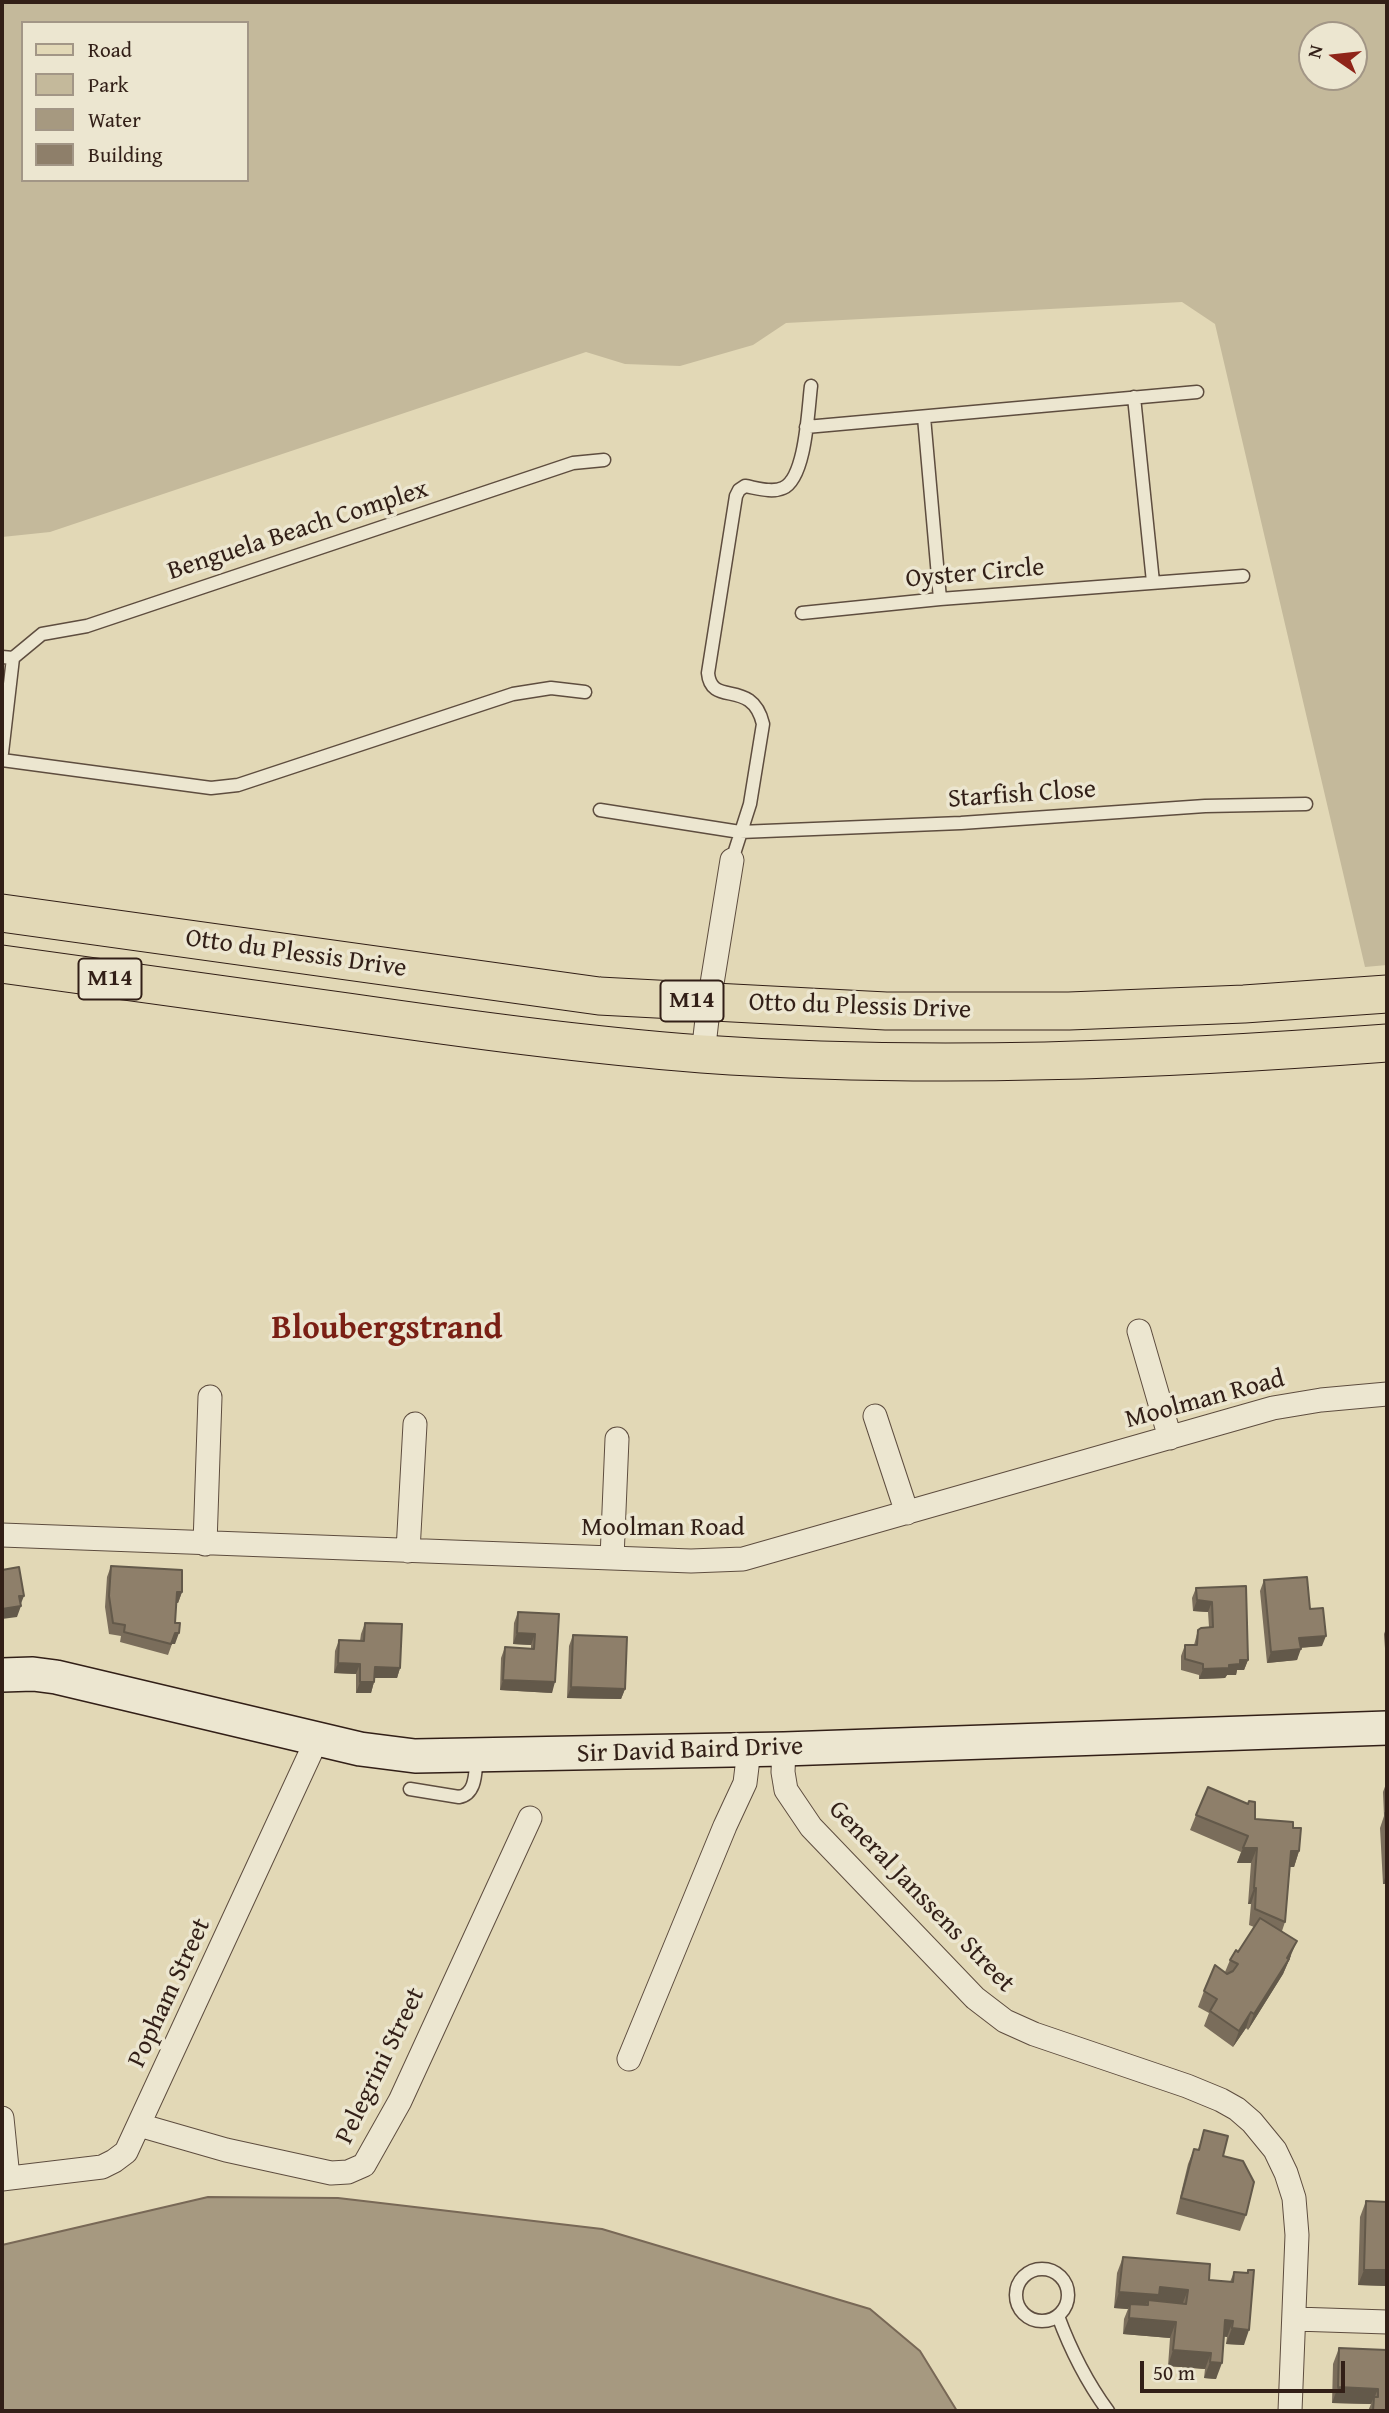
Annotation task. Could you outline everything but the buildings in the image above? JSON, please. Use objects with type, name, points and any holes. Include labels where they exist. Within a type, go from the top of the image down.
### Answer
[{"type":"main road","name":"Otto du Plessis Drive","points":[[2,913],[599,996],[887,1011],[1069,1011],[1244,1004],[1387,994]]},
{"type":"main road","name":"Otto du Plessis Drive","points":[[2,964],[511,1035],[704,1054],[893,1061],[1068,1062],[1226,1055],[1387,1043]]},
{"type":"street","points":[[704,1054],[709,1002],[732,860]]},
{"type":"street","points":[[1139,1331],[1170,1438]]},
{"type":"street","name":"Moolman Road","points":[[2,1535],[691,1561],[743,1559],[1273,1408],[1387,1394]]},
{"type":"street","points":[[205,1544],[210,1397]]},
{"type":"street","points":[[875,1416],[907,1513]]},
{"type":"street","points":[[408,1550],[415,1424]]},
{"type":"street","points":[[612,1558],[617,1439]]},
{"type":"street","name":"Sir David Baird Drive","points":[[2,1675],[33,1674],[56,1677],[384,1753],[477,1756],[750,1750],[1387,1728]]},
{"type":"street","name":"Popham Street","points":[[5,2178],[102,2167],[126,2151],[317,1739]]},
{"type":"street","name":"General Janssens Street","points":[[784,1749],[783,1772],[786,1790],[811,1827],[975,1998],[1005,2021],[1034,2034],[1210,2095],[1237,2109],[1252,2122],[1275,2150],[1294,2198],[1297,2235],[1290,2411]]},
{"type":"street","points":[[629,2059],[725,1826],[741,1795],[750,1750]]},
{"type":"street","name":"Pelegrini Street","points":[[139,2125],[226,2150],[331,2173],[348,2172],[364,2165],[400,2101],[530,1818]]},
{"type":"street","points":[[2,2118],[5,2178]]},
{"type":"street","points":[[1295,2319],[1387,2322]]},
{"type":"lane","points":[[732,860],[750,804],[763,724],[760,712],[754,704],[742,696],[714,689],[709,683],[708,673],[736,496],[745,486],[767,490],[782,489],[792,481],[799,467],[811,386]]},
{"type":"lane","points":[[806,427],[1197,392]]},
{"type":"lane","points":[[1134,397],[1153,582]]},
{"type":"lane","points":[[924,417],[940,599]]},
{"type":"lane","name":"Benguela Beach Complex","points":[[2,753],[7,657],[42,634],[87,626],[573,463],[604,460]]},
{"type":"lane","name":"Oyster Circle","points":[[802,614],[940,599],[1242,576]]},
{"type":"lane","points":[[2,760],[211,788],[237,785],[522,691],[551,688],[585,692]]},
{"type":"lane","name":"Starfish Close","points":[[600,810],[740,832],[961,822],[1205,806],[1306,804]]},
{"type":"lane","points":[[410,1789],[466,1796],[472,1788],[477,1756]]},
{"type":"lane","points":[[1043,2269],[1055,2272],[1064,2282],[1068,2293],[1066,2306],[1058,2316],[1046,2321],[1034,2320],[1023,2314],[1017,2303],[1016,2290],[1021,2279],[1031,2271],[1043,2269]]},
{"type":"lane","points":[[1058,2316],[1071,2352],[1090,2387],[1108,2411]]},
{"type":"green space","points":[[2,2],[1387,2],[1387,965],[1365,967],[1215,324],[1182,302],[786,323],[753,345],[680,366],[625,364],[586,352],[50,532],[2,537]]},
{"type":"water","points":[[208,2197],[338,2198],[602,2229],[870,2309],[920,2351],[957,2411],[2,2411],[2,2245]]},
{"type":"district","name":"Bloubergstrand","points":[[387,1330]]}]
